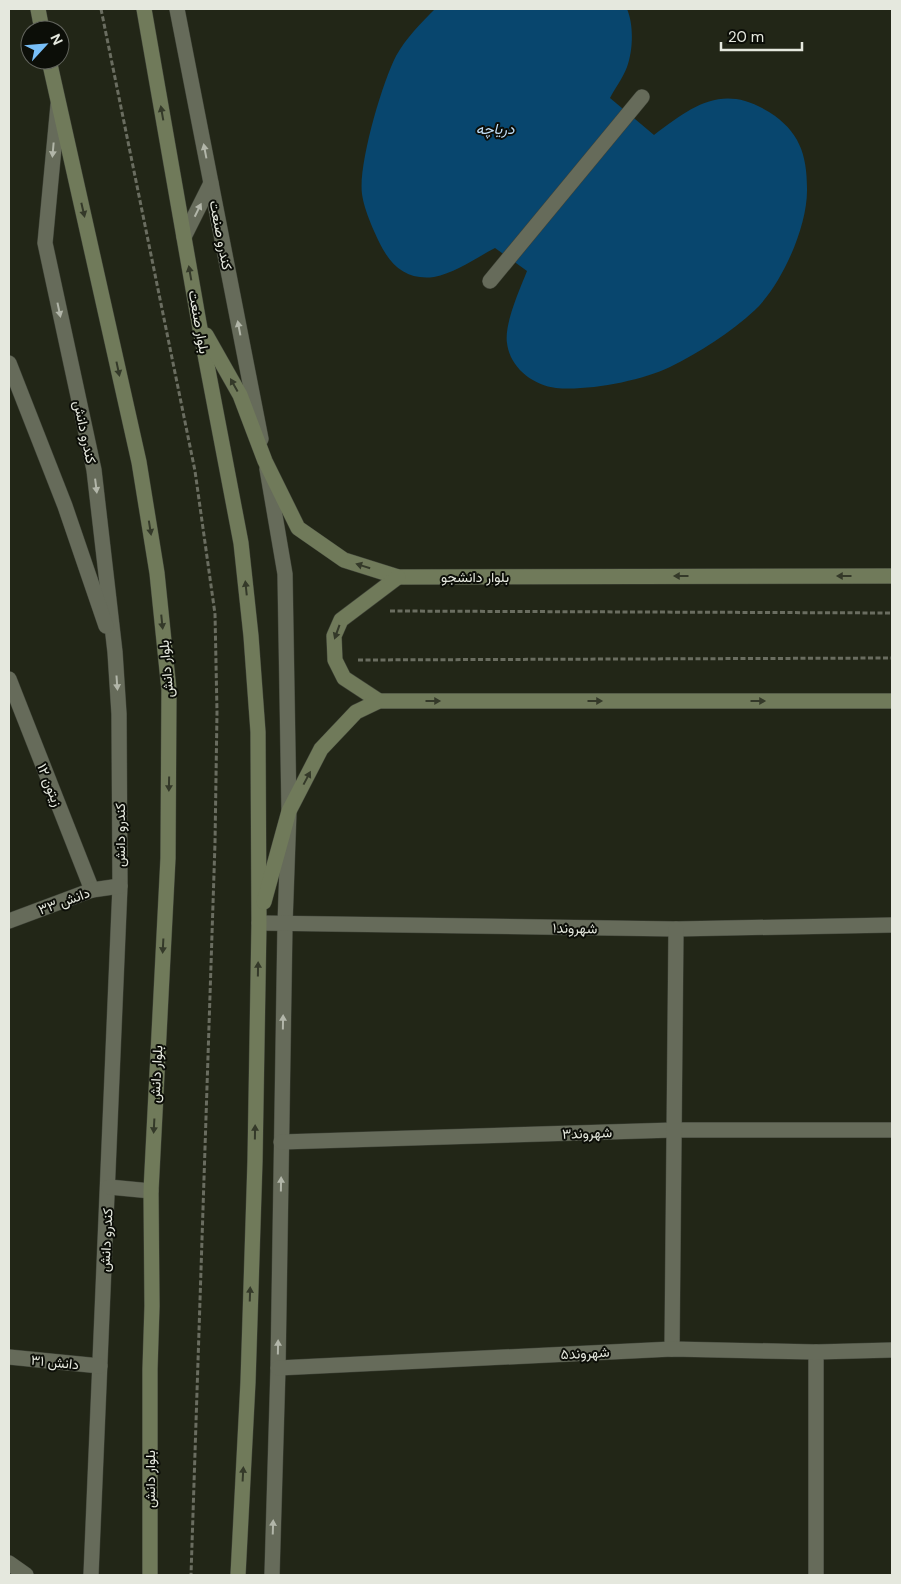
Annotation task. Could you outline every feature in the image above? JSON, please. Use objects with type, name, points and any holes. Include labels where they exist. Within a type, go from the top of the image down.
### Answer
[{"type":"main road","name":"بلوار صنعت","points":[[144,9],[199,323],[240,542],[251,636],[258,732],[259,923]]},
{"type":"main road","points":[[51,70],[58,101]]},
{"type":"main road","name":"بلوار دانش","points":[[58,101],[139,462],[157,573],[169,690],[168,858],[151,1191],[151,1570]]},
{"type":"main road","name":"بلوار دانشجو","points":[[199,323],[240,395],[265,461],[298,528],[344,560],[398,577],[892,576]]},
{"type":"main road","points":[[379,701],[344,678],[335,660],[334,636],[341,620],[398,577]]},
{"type":"main road","points":[[238,1575],[248,1382],[255,1161],[259,923],[289,811],[321,749],[356,712],[379,701],[892,702]]},
{"type":"street","name":"کندرو صنعت","points":[[177,9],[265,461]]},
{"type":"street","points":[[490,281],[642,97]]},
{"type":"street","name":"کندرو دانش","points":[[58,101],[45,243],[94,470],[115,652],[119,714],[120,886],[91,1575]]},
{"type":"street","points":[[184,238],[211,183]]},
{"type":"street","points":[[9,363],[65,506],[115,652]]},
{"type":"street","points":[[265,461],[286,574],[289,811],[272,1575]]},
{"type":"street","name":"زیتون ۱۲","points":[[9,680],[92,890]]},
{"type":"street","name":"دانش ۳۳","points":[[9,921],[92,890],[120,886]]},
{"type":"street","name":"شهروند۱","points":[[259,923],[676,929],[892,925]]},
{"type":"street","points":[[672,1349],[676,929]]},
{"type":"street","name":"شهروند۳","points":[[281,1142],[674,1130],[892,1130]]},
{"type":"street","points":[[108,1187],[151,1191]]},
{"type":"street","name":"شهروند۵","points":[[278,1368],[672,1349],[816,1352],[892,1350]]},
{"type":"street","points":[[816,1352],[816,1575]]},
{"type":"street","name":"دانش ۳۱","points":[[9,1357],[100,1366]]},
{"type":"street","points":[[9,1563],[26,1575]]},
{"type":"path","points":[[352,611],[892,613]]},
{"type":"path","points":[[335,660],[892,658]]},
{"type":"water","name":"دریاچه","points":[[435,9],[627,9],[632,30],[631,53],[625,71],[610,98],[654,135],[695,107],[722,99],[737,99],[752,103],[769,112],[788,127],[803,154],[807,176],[806,203],[792,254],[775,285],[755,310],[714,342],[658,372],[614,384],[569,389],[556,388],[539,383],[524,374],[509,352],[507,343],[508,326],[527,271],[495,248],[458,269],[434,277],[426,278],[411,275],[393,264],[381,245],[365,208],[362,181],[367,145],[384,85],[396,56],[409,37]]}]
